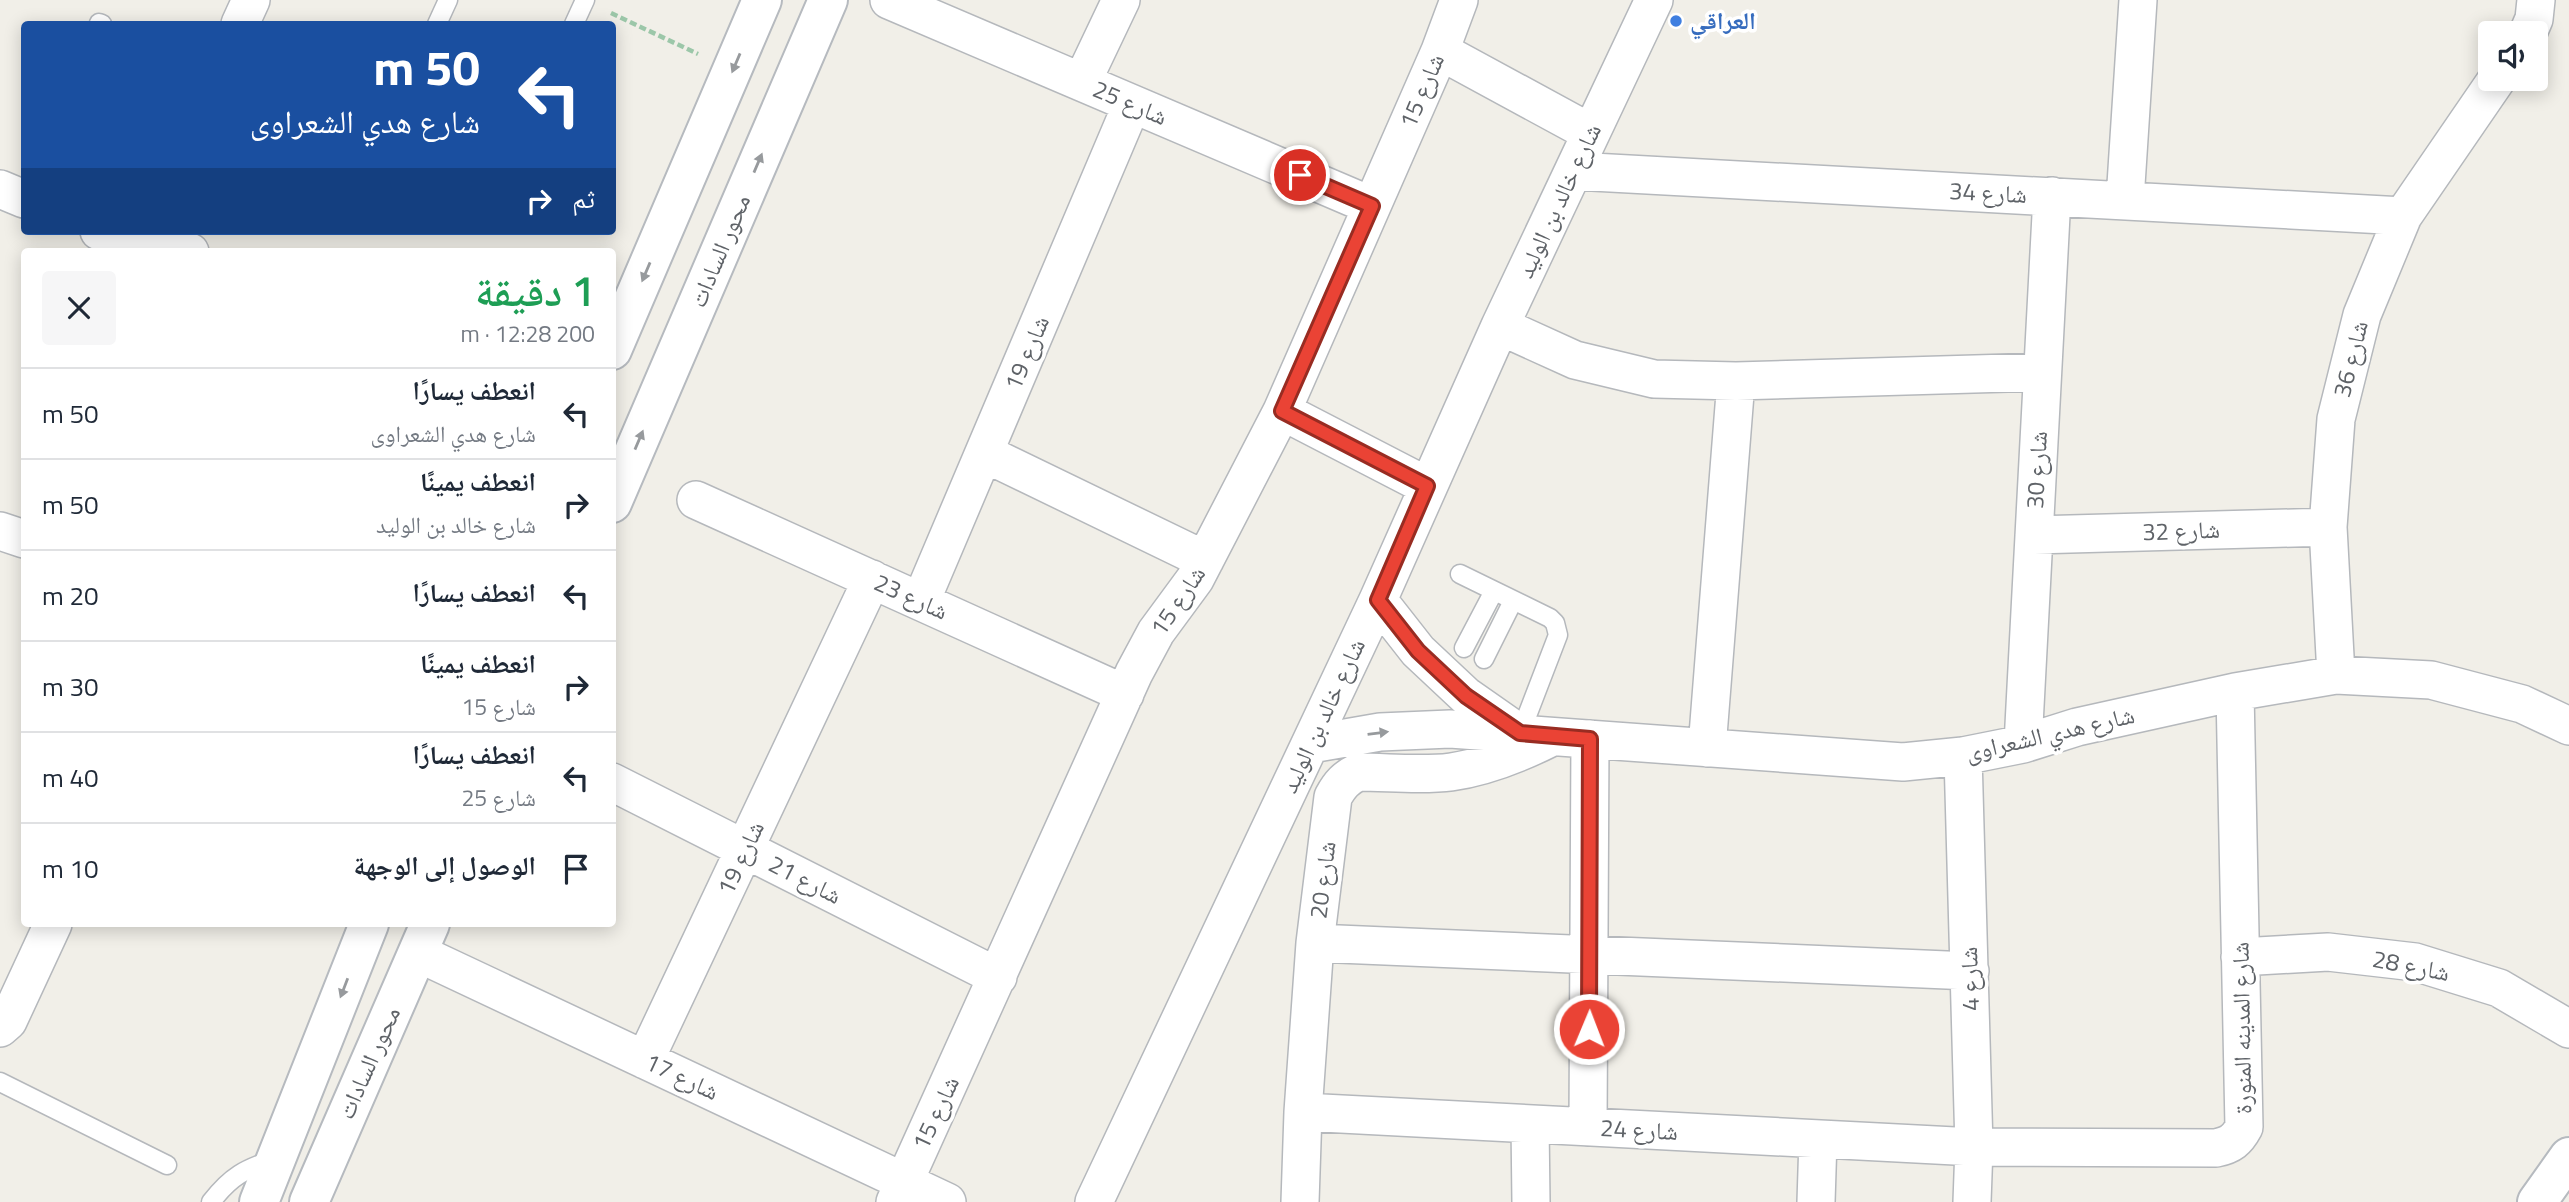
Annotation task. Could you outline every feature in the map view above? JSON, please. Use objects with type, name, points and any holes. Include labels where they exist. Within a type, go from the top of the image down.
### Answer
[{"type":"street","points":[[241,21],[251,0]]},
{"type":"street","points":[[616,341],[762,0]]},
{"type":"street","name":"محور السادات","points":[[616,494],[828,0]]},
{"type":"street","name":"شارع 25","points":[[889,0],[1372,206]]},
{"type":"street","points":[[1082,82],[1121,0]]},
{"type":"street","name":"شارع 15","points":[[900,1192],[1125,694],[1156,632],[1182,598],[1205,560],[1282,411],[1440,51],[1459,0]]},
{"type":"street","name":"شارع خالد بن الوليد","points":[[1094,1202],[1311,744],[1500,326],[1654,0]]},
{"type":"street","points":[[2125,200],[2138,0]]},
{"type":"street","points":[[1440,51],[1591,133]]},
{"type":"street","name":"شارع 36","points":[[2336,675],[2328,527],[2336,419],[2355,341],[2362,315],[2403,216],[2489,91]]},
{"type":"street","name":"شارع 19","points":[[921,601],[1132,104]]},
{"type":"street","name":"شارع 34","points":[[1573,171],[2403,216]]},
{"type":"street","points":[[0,189],[21,199]]},
{"type":"street","name":"شارع 30","points":[[2023,744],[2052,196]]},
{"type":"street","points":[[117,235],[174,248]]},
{"type":"street","points":[[1500,326],[1575,360],[1654,379],[1736,381],[2042,372]]},
{"type":"street","points":[[1707,748],[1736,381]]},
{"type":"street","points":[[1282,411],[1427,486]]},
{"type":"street","points":[[984,453],[1205,560]]},
{"type":"street","name":"شارع 23","points":[[696,500],[1125,694]]},
{"type":"street","name":"شارع 32","points":[[2034,535],[2328,527]]},
{"type":"street","points":[[0,531],[21,538]]},
{"type":"street","name":"شارع 19","points":[[645,1060],[872,579]]},
{"type":"street","points":[[1378,600],[1418,651],[1466,696],[1555,736],[1590,955],[1588,1127]]},
{"type":"street","name":"شارع هدي الشعراوى","points":[[1311,744],[1380,732],[1450,729],[1903,762],[1963,756],[2023,744],[2077,727],[2235,692],[2336,675],[2431,680],[2522,704],[2569,726]]},
{"type":"street","name":"شارع المدينه المنورة","points":[[1974,1147],[2216,1148],[2228,1146],[2238,1138],[2244,1127],[2235,692]]},
{"type":"street","name":"شارع 20","points":[[1300,1202],[1303,1112],[1315,943],[1333,797],[1347,777],[1358,772],[1449,772],[1510,757],[1555,736]]},
{"type":"street","name":"شارع 4","points":[[1963,756],[1974,1147],[1972,1202]]},
{"type":"street","name":"شارع 21","points":[[616,784],[998,977]]},
{"type":"street","points":[[0,1028],[8,1021],[52,927]]},
{"type":"street","name":"محور السادات","points":[[259,1202],[368,927]]},
{"type":"street","name":"محور السادات","points":[[309,1202],[424,938]]},
{"type":"street","name":"شارع 17","points":[[424,938],[645,1060],[900,1192],[947,1202]]},
{"type":"street","points":[[1315,943],[1970,971]]},
{"type":"street","name":"شارع 28","points":[[2240,957],[2328,952],[2415,962],[2500,988],[2569,1029]]},
{"type":"street","name":"شارع 24","points":[[1303,1112],[1974,1147]]},
{"type":"street","points":[[1530,1124],[1531,1202]]},
{"type":"street","points":[[1816,1202],[1818,1139]]},
{"type":"street","points":[[2537,1202],[2569,1157]]},
{"type":"lane","points":[[438,21],[448,0]]},
{"type":"lane","points":[[575,21],[585,1]]},
{"type":"lane","points":[[1460,574],[1550,618],[1555,623],[1558,635],[1555,736]]},
{"type":"lane","points":[[1464,648],[1494,591]]},
{"type":"lane","points":[[1483,659],[1513,601]]},
{"type":"lane","points":[[0,1082],[167,1165]]},
{"type":"lane","points":[[211,1202],[230,1181],[246,1169],[278,1158]]},
{"type":"path","points":[[585,1],[732,71]]},
{"type":"place","name":"العراقي","points":[[1676,21]]},
{"type":"route","points":[[1300,175],[1372,206],[1282,411],[1427,486],[1378,600],[1418,651],[1466,696],[1520,733],[1590,739],[1589,1029]]}]
